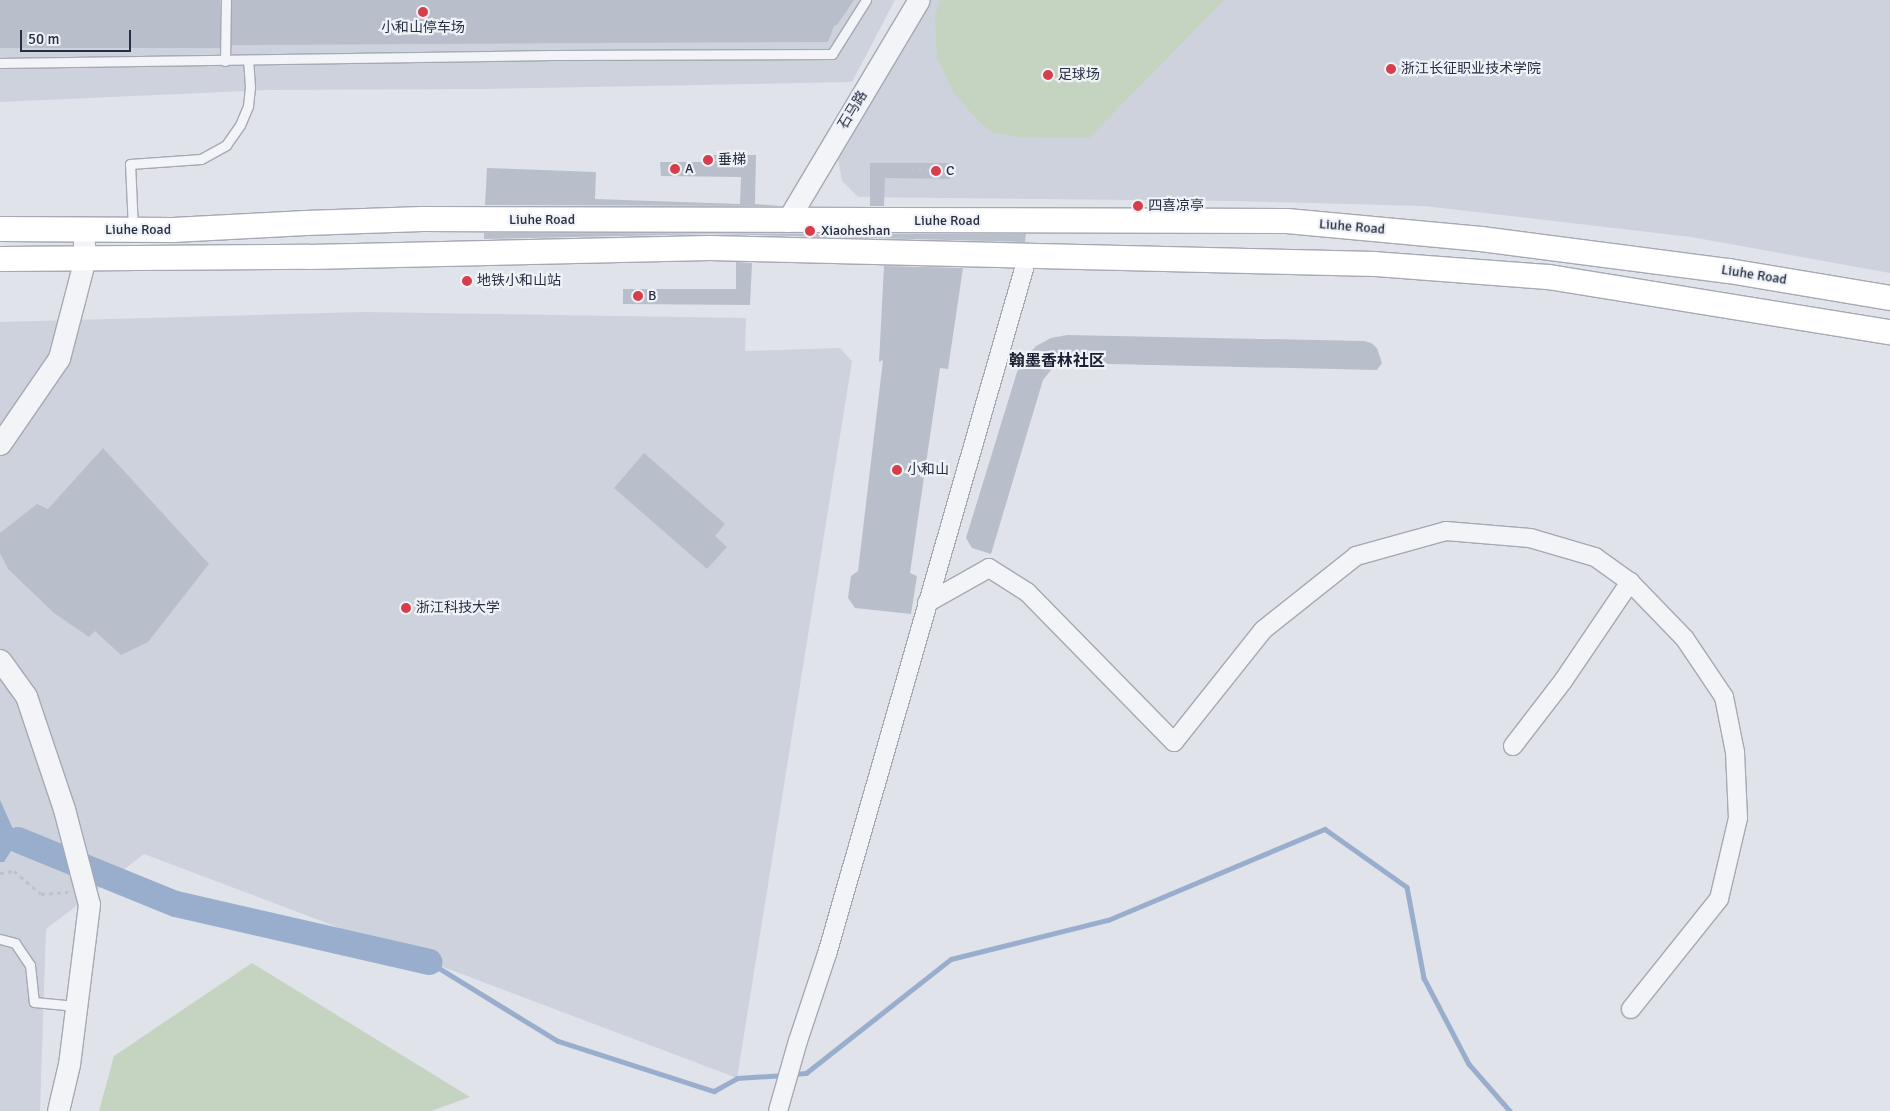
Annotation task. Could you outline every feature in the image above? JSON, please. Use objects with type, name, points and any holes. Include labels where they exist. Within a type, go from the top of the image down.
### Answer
[{"type":"main road","name":"Liuhe Road","points":[[0,229],[173,230],[422,219],[1287,222],[1480,239],[1729,271],[1890,298]]},
{"type":"main road","name":"Liuhe Road","points":[[0,259],[309,257],[710,248],[1376,264],[1549,277],[1890,332]]},
{"type":"street","name":"石马路","points":[[787,221],[919,0]]},
{"type":"street","points":[[0,444],[59,358],[85,258],[83,230]]},
{"type":"street","points":[[778,1111],[798,1041],[827,954],[1028,255]]},
{"type":"street","points":[[927,603],[988,568],[1027,592],[1174,742],[1263,630],[1356,556],[1446,531],[1530,538],[1595,557],[1630,582],[1685,639],[1724,697],[1735,752],[1738,818],[1718,899],[1630,1009]]},
{"type":"street","points":[[1513,746],[1563,681],[1630,582]]},
{"type":"street","points":[[0,660],[26,696],[64,809],[89,904],[69,1064],[58,1111]]},
{"type":"lane","points":[[225,61],[226,0]]},
{"type":"lane","points":[[0,63],[248,61],[552,55],[832,54],[866,0]]},
{"type":"lane","points":[[133,230],[130,164],[201,159],[226,145],[240,125],[248,106],[250,86],[248,61]]},
{"type":"lane","points":[[0,939],[15,943],[30,965],[34,1002],[76,1006]]},
{"type":"path","points":[[665,170],[699,169]]},
{"type":"path","points":[[910,170],[943,169]]},
{"type":"path","points":[[629,297],[662,296]]},
{"type":"path","points":[[0,873],[14,871],[42,894],[86,891]]},
{"type":"shaded area","name":"小和山停车场","points":[[0,0],[895,0],[852,82],[483,89],[269,90],[0,102]]},
{"type":"shaded area","name":"浙江长征职业技术学院","points":[[931,0],[1890,0],[1890,273],[1691,237],[1424,206],[1232,201],[858,197],[842,181],[838,159]]},
{"type":"shaded area","name":"浙江科技大学","points":[[363,312],[746,318],[745,351],[840,348],[852,361],[737,1078],[144,854],[46,929],[40,1111],[0,1111],[0,322]]},
{"type":"green space","name":"足球场","points":[[940,0],[1224,0],[1089,138],[1019,137],[992,132],[979,122],[953,92],[937,57],[935,16]]},
{"type":"green space","points":[[252,963],[470,1097],[431,1111],[99,1111],[114,1056]]},
{"type":"water","points":[[0,800],[18,840],[4,862],[0,862]]},
{"type":"building","points":[[0,0],[220,0],[220,48],[0,48]]},
{"type":"building","name":"小和山停车场","points":[[232,0],[854,0],[837,25],[834,26],[828,42],[232,45]]},
{"type":"building","points":[[704,155],[756,155],[755,204],[781,206],[485,205],[487,168],[596,172],[595,199],[740,204],[741,177],[661,176],[660,162],[704,162]]},
{"type":"building","points":[[870,163],[950,163],[950,179],[885,178],[884,206],[870,206]]},
{"type":"building","points":[[484,233],[1026,234],[1025,242],[710,234],[484,239]]},
{"type":"building","points":[[736,262],[752,263],[750,305],[623,304],[623,289],[736,289]]},
{"type":"building","name":"小和山","points":[[884,266],[963,268],[948,369],[940,368],[910,573],[917,576],[911,614],[855,608],[848,598],[851,576],[858,571],[883,360],[879,362]]},
{"type":"building","points":[[1067,335],[1364,341],[1371,343],[1377,348],[1382,363],[1377,370],[1067,363],[1055,365],[1043,380],[991,554],[972,548],[966,538],[1017,372],[1036,346],[1051,338]]},
{"type":"building","points":[[103,448],[209,564],[148,642],[121,655],[95,631],[89,637],[54,613],[8,569],[0,553],[0,533],[37,504],[48,509]]},
{"type":"building","points":[[644,453],[725,524],[715,536],[727,547],[707,569],[614,488]]},
{"type":"waterway","points":[[793,1074],[806,1073],[951,959],[1108,920],[1325,829],[1407,887],[1424,978],[1469,1064],[1510,1111]]},
{"type":"waterway","points":[[18,840],[176,904],[429,962]]},
{"type":"waterway","points":[[429,962],[558,1041],[714,1091],[737,1078],[785,1075]]},
{"type":"place","name":"小和山停车场","points":[[423,12]]},
{"type":"place","name":"浙江长征职业技术学院","points":[[1391,69]]},
{"type":"place","name":"足球场","points":[[1048,75]]},
{"type":"place","name":"垂梯","points":[[708,160]]},
{"type":"place","name":"A","points":[[675,169]]},
{"type":"place","name":"C","points":[[936,171]]},
{"type":"place","name":"四喜凉亭","points":[[1138,206]]},
{"type":"place","name":"Xiaoheshan","points":[[810,231]]},
{"type":"place","name":"地铁小和山站","points":[[467,281]]},
{"type":"place","name":"B","points":[[638,296]]},
{"type":"place","name":"小和山","points":[[897,470]]},
{"type":"place","name":"浙江科技大学","points":[[406,608]]},
{"type":"district","name":"翰墨香林社区","points":[[1057,361]]}]
